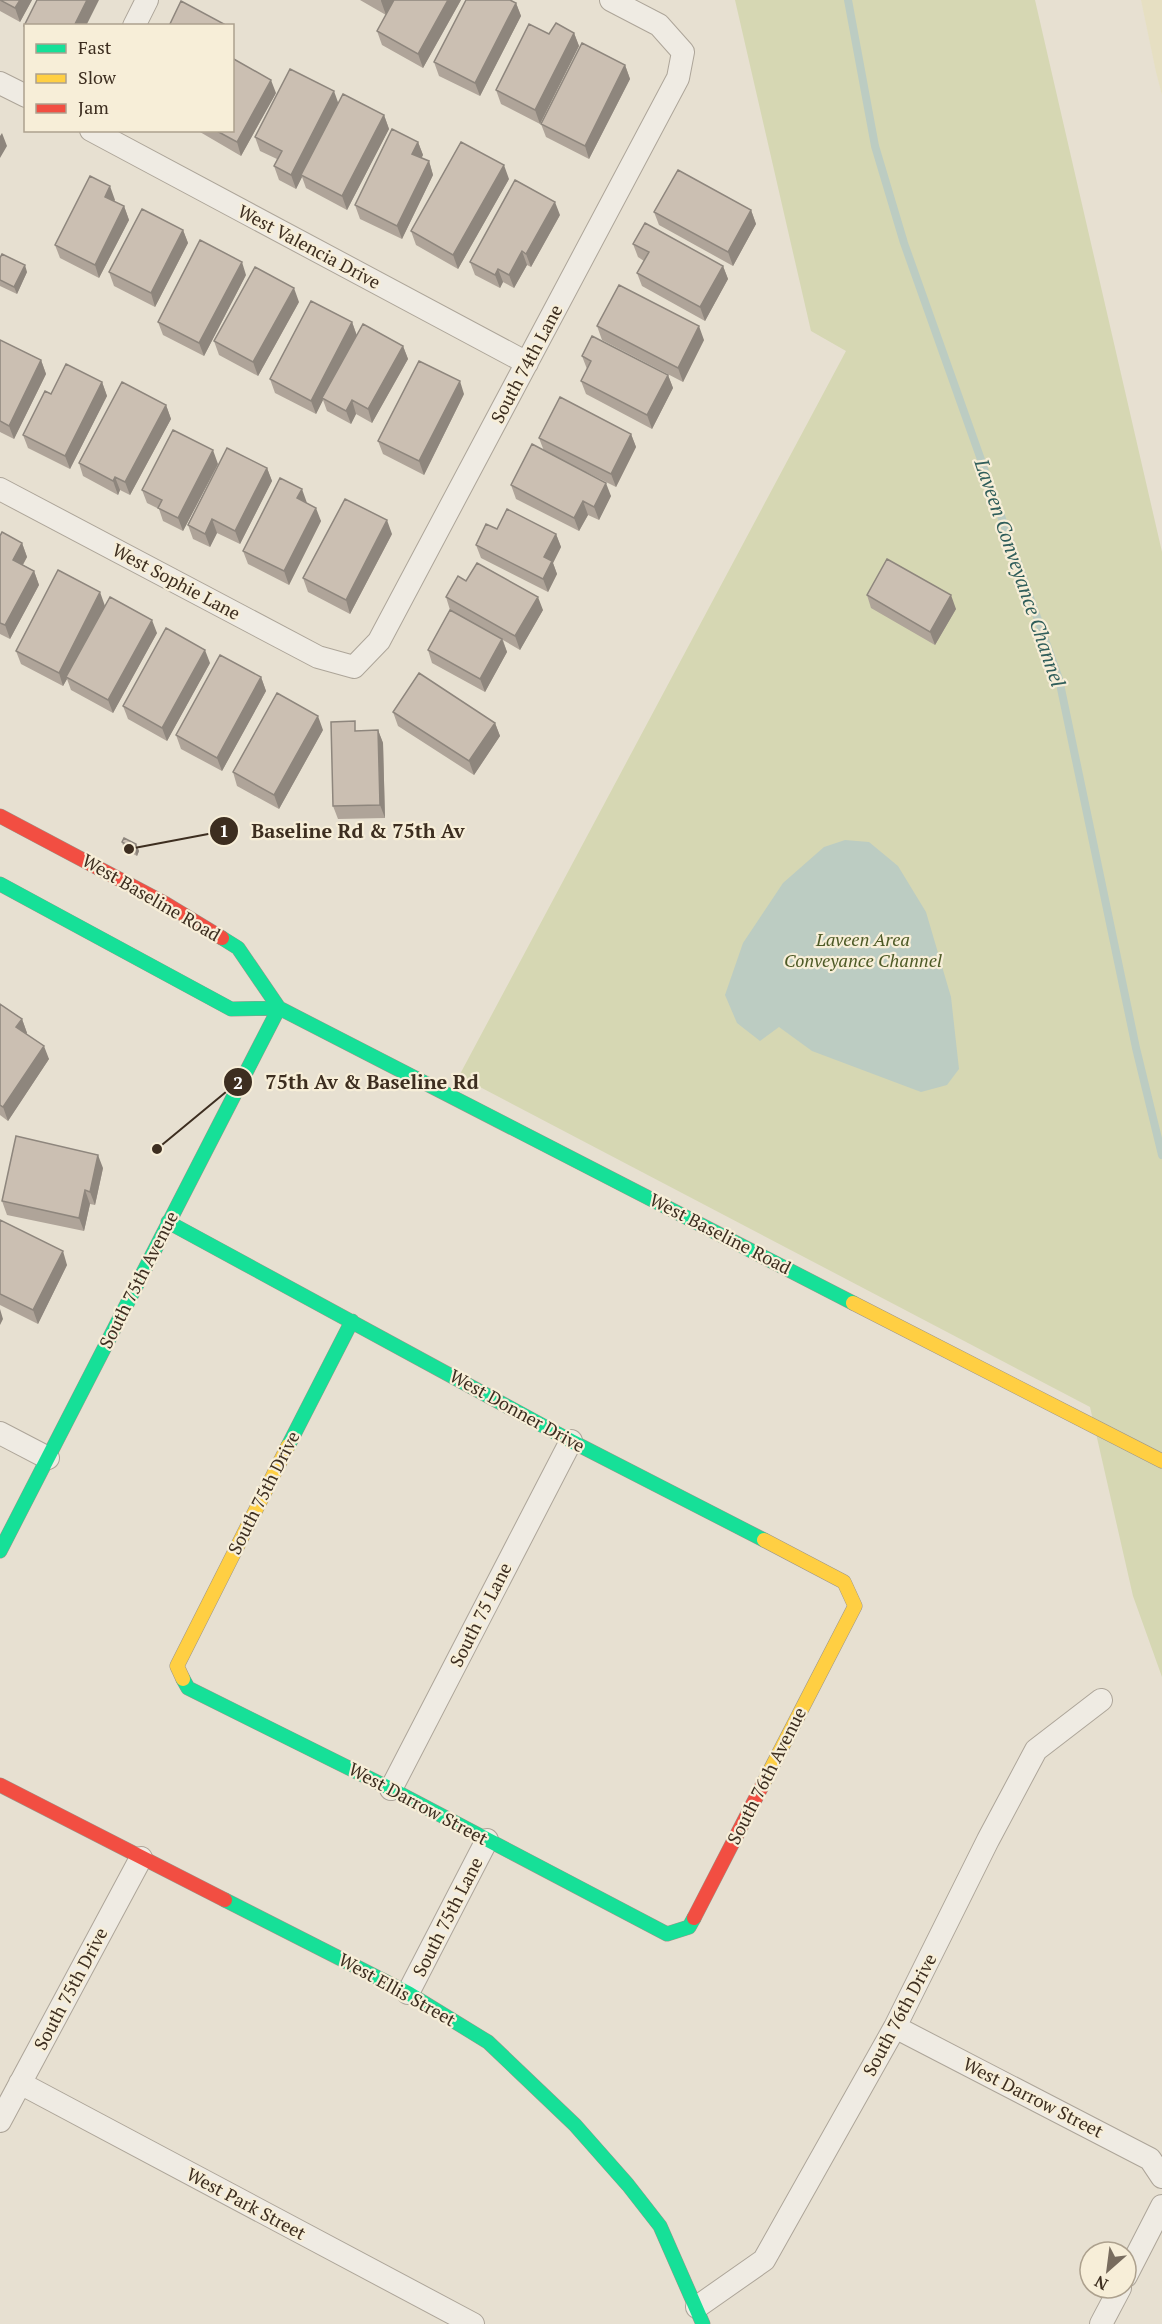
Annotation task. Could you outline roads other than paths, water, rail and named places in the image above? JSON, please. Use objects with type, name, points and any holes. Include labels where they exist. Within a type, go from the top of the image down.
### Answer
[{"type":"street","points":[[135,24],[147,0]]},
{"type":"street","name":"South 74th Lane","points":[[354,667],[379,641],[678,78],[683,52],[659,25],[611,0]]},
{"type":"street","points":[[0,82],[24,95]]},
{"type":"street","name":"West Valencia Drive","points":[[95,132],[528,363]]},
{"type":"street","name":"West Sophie Lane","points":[[0,489],[318,657],[354,667]]},
{"type":"street","name":"West Baseline Road","points":[[0,816],[166,904],[238,948],[279,1008],[1162,1461]]},
{"type":"street","name":"West Baseline Road","points":[[0,884],[231,1010],[279,1008]]},
{"type":"street","name":"South 75th Avenue","points":[[0,1551],[279,1008]]},
{"type":"street","name":"West Donner Drive","points":[[168,1222],[571,1441],[844,1582],[855,1606]]},
{"type":"street","name":"South 75th Drive","points":[[177,1666],[352,1321]]},
{"type":"street","points":[[0,1433],[48,1458]]},
{"type":"street","name":"South 75 Lane","points":[[391,1789],[571,1441]]},
{"type":"street","name":"South 76th Avenue","points":[[667,1934],[689,1927],[855,1606]]},
{"type":"street","name":"West Darrow Street","points":[[177,1666],[188,1688],[391,1789],[667,1934]]},
{"type":"street","name":"South 76th Drive","points":[[700,2316],[764,2260],[896,2027],[988,1840],[1036,1750],[1101,1700]]},
{"type":"street","name":"West Ellis Street","points":[[0,1785],[408,1993],[488,2042],[575,2125],[628,2185],[660,2226],[700,2316]]},
{"type":"street","name":"South 75th Lane","points":[[408,1993],[487,1840]]},
{"type":"street","name":"South 75th Drive","points":[[0,2121],[141,1858]]},
{"type":"street","name":"West Darrow Street","points":[[896,2027],[1150,2159],[1162,2177]]},
{"type":"street","name":"West Park Street","points":[[20,2083],[473,2324]]},
{"type":"street","points":[[1138,2253],[1162,2206]]},
{"type":"street","points":[[1101,2324],[1114,2300]]},
{"type":"waterway","name":"Laveen Conveyance Channel","points":[[848,0],[875,146],[904,243],[1059,679],[1136,1048],[1162,1155]]},
{"type":"place","name":"Baseline Rd & 75th Av","points":[[129,849]]},
{"type":"place","name":"75th Av & Baseline Rd","points":[[157,1149]]},
{"type":"park label","name":"Laveen Area Conveyance Channel","points":[[863,950]]}]
